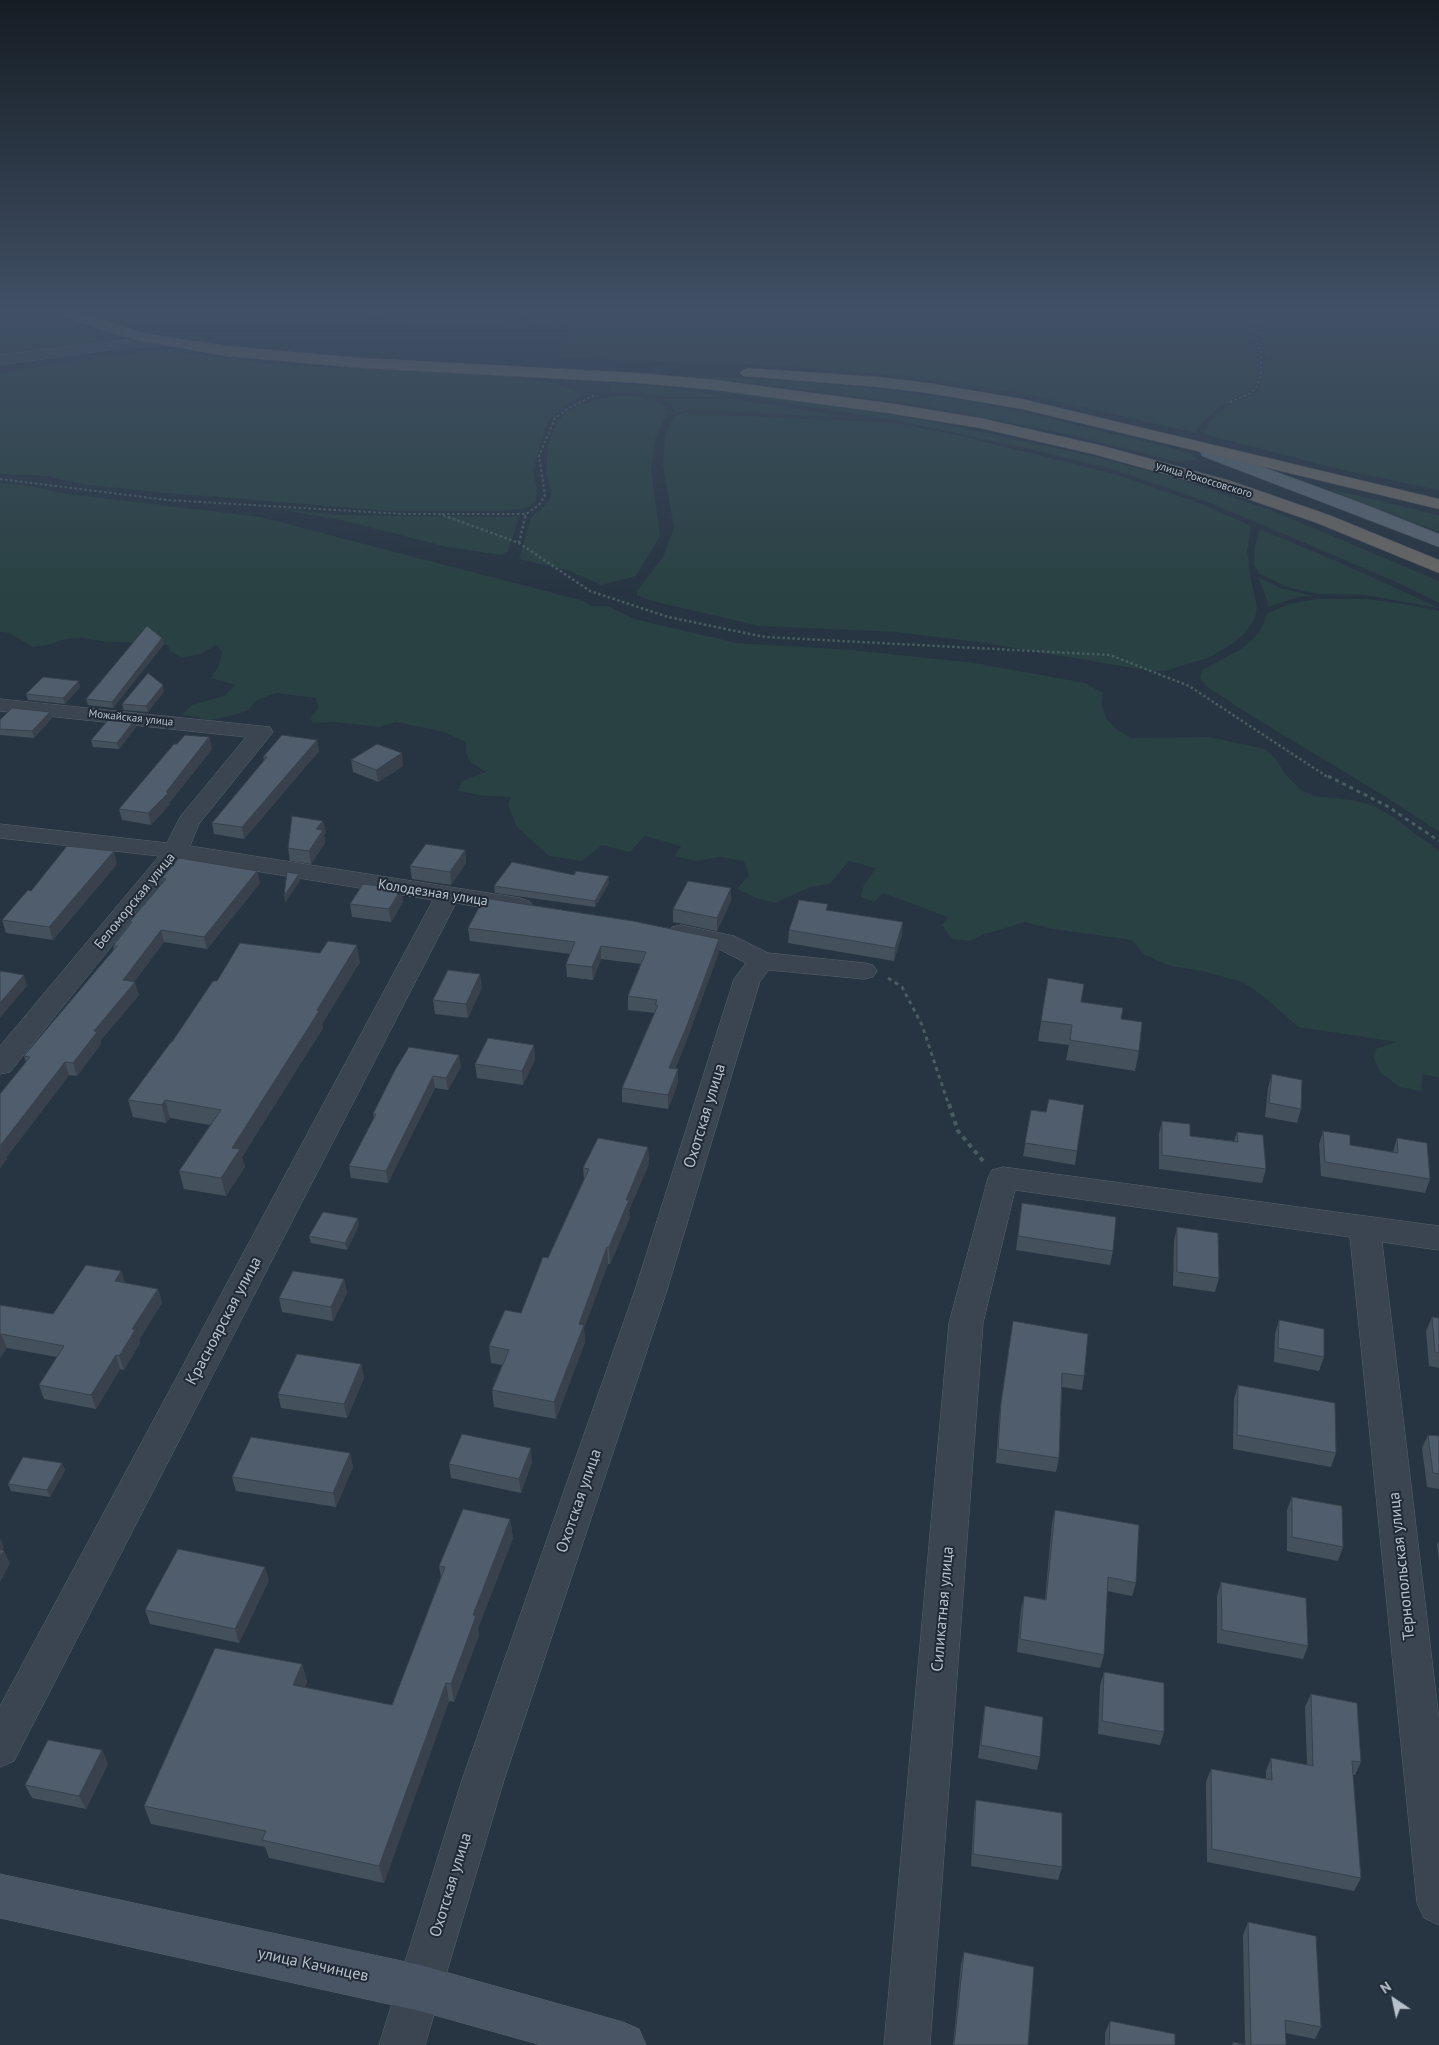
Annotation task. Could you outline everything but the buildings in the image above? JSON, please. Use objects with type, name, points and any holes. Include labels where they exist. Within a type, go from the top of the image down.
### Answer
[{"type":"highway","name":"улица Рокоссовского","points":[[891,408],[980,423],[1050,438],[1172,469],[1315,516],[1439,566]]},
{"type":"highway","points":[[1041,408],[1439,504]]},
{"type":"highway","points":[[1172,469],[1190,468],[1208,463],[1211,455],[1208,452],[1189,444]]},
{"type":"main road","points":[[1208,452],[1358,508],[1439,541]]},
{"type":"main road","name":"улица Качинцев","points":[[0,1896],[420,1988],[623,2045]]},
{"type":"street","name":"Можайская улица","points":[[0,705],[262,732]]},
{"type":"street","name":"Беломорская улица","points":[[0,1065],[176,851],[188,822],[262,732]]},
{"type":"street","name":"Колодезная улица","points":[[0,831],[176,851],[447,896],[542,909]]},
{"type":"street","name":"Красноярская улица","points":[[0,1747],[447,896]]},
{"type":"street","points":[[657,928],[725,942],[762,961],[864,971]]},
{"type":"street","name":"Охотская улица","points":[[402,2045],[483,1780],[651,1290],[747,979],[762,961]]},
{"type":"street","points":[[1003,1178],[1439,1238]]},
{"type":"street","name":"Силикатная улица","points":[[907,2045],[914,1978],[966,1323],[1003,1178]]},
{"type":"street","name":"Тернопольская улица","points":[[1365,1229],[1439,1903]]},
{"type":"path","points":[[0,479],[167,500],[404,514],[526,514],[539,505],[545,495],[539,456],[554,418],[568,408]]},
{"type":"path","points":[[438,514],[519,543],[590,591],[668,617],[765,636],[1110,656],[1189,686],[1333,780],[1387,806],[1439,841]]},
{"type":"path","points":[[519,543],[526,514]]},
{"type":"path","points":[[864,971],[889,978],[902,987],[922,1025],[958,1131],[986,1164],[1003,1178]]},
{"type":"green space","points":[[0,408],[562,408],[550,419],[544,431],[533,470],[537,490],[536,500],[529,507],[522,509],[500,511],[388,511],[157,492],[87,485],[47,476],[0,474]]},
{"type":"green space","points":[[574,408],[666,408],[668,413],[656,435],[651,469],[660,536],[636,576],[601,585],[568,570],[519,559],[531,518],[550,500],[551,493],[546,473],[548,445],[556,424],[563,415]]},
{"type":"green space","points":[[673,408],[796,408],[858,418],[687,410],[675,413]]},
{"type":"green space","points":[[820,408],[853,408],[934,422],[1097,457],[1181,480],[1270,510],[1439,581],[1439,603],[1394,581],[1208,502],[1115,470],[1026,448],[899,421]]},
{"type":"green space","points":[[936,408],[1009,408],[1191,453],[1198,460],[1179,462],[1071,435]]},
{"type":"green space","points":[[1088,408],[1217,408],[1198,428],[1196,433]]},
{"type":"green space","points":[[1225,408],[1439,408],[1439,490],[1343,470],[1203,434],[1216,414]]},
{"type":"green space","points":[[682,413],[894,423],[961,436],[1118,475],[1207,506],[1251,526],[1247,551],[1257,607],[1255,618],[1247,631],[1234,643],[1208,658],[1164,671],[1150,671],[985,643],[896,632],[759,626],[648,600],[637,595],[637,591],[663,557],[674,528],[663,465],[665,436],[674,417]]},
{"type":"green space","points":[[0,483],[29,486],[68,494],[260,517],[584,601],[591,606],[608,606],[634,619],[737,643],[852,650],[975,663],[1085,683],[1103,693],[1102,705],[1106,718],[1116,729],[1131,738],[1209,737],[1265,749],[1276,759],[1285,774],[1300,789],[1314,796],[1352,800],[1374,806],[1392,816],[1439,851],[1439,1078],[1423,1074],[1421,1091],[1399,1087],[1380,1072],[1373,1056],[1377,1048],[1397,1042],[1298,1027],[1262,995],[1242,982],[1202,971],[1170,966],[1143,954],[1132,940],[1053,929],[1025,922],[982,935],[970,941],[952,939],[942,925],[948,917],[883,893],[874,902],[860,897],[864,885],[876,868],[849,861],[830,884],[810,887],[775,903],[759,899],[737,889],[749,875],[744,861],[720,857],[696,861],[675,856],[681,846],[645,836],[630,852],[602,845],[582,861],[549,856],[517,827],[508,805],[511,797],[485,796],[458,791],[462,781],[486,772],[471,763],[466,753],[466,742],[444,732],[396,722],[380,727],[334,722],[312,723],[311,717],[319,707],[315,698],[276,693],[257,700],[247,711],[226,717],[208,720],[182,714],[192,705],[224,696],[235,685],[211,678],[219,665],[222,652],[216,645],[201,654],[182,658],[170,651],[168,645],[155,643],[107,642],[83,638],[66,639],[48,645],[32,647],[10,633],[0,632]]},
{"type":"green space","points":[[1330,489],[1439,515],[1439,532],[1335,492]]},
{"type":"green space","points":[[278,509],[340,515],[510,517],[520,515],[508,551],[502,555],[447,547],[341,520]]},
{"type":"green space","points":[[1260,529],[1341,563],[1439,608],[1365,595],[1319,594],[1285,586],[1260,574],[1254,565],[1255,546]]},
{"type":"green space","points":[[1258,577],[1283,589],[1314,596],[1298,597],[1268,607]]},
{"type":"green space","points":[[1317,599],[1367,599],[1439,611],[1439,832],[1381,794],[1250,715],[1206,686],[1200,678],[1202,670],[1241,649],[1252,640],[1259,632],[1268,613],[1289,604]]}]
